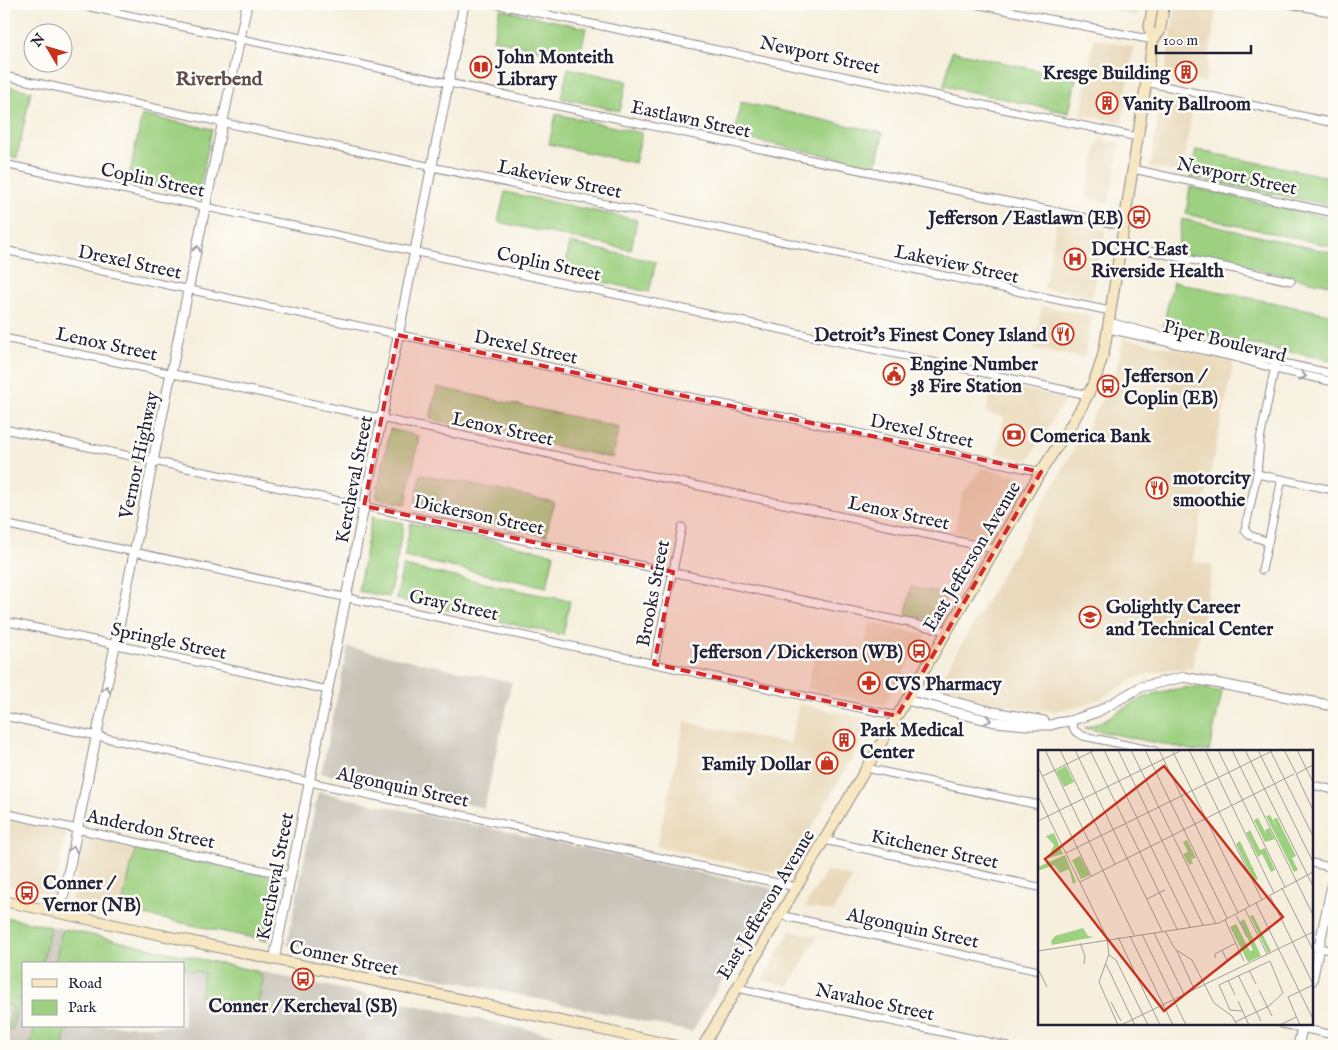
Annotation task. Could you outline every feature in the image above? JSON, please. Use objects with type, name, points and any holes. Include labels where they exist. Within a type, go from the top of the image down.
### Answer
[{"type":"main road","name":"East Jefferson Avenue","points":[[1153,4],[1149,29],[1153,40]]},
{"type":"main road","name":"East Jefferson Avenue","points":[[702,1046],[1088,394],[1101,362],[1109,321],[1153,40],[1160,31],[1164,4]]},
{"type":"main road","name":"Conner Street","points":[[4,901],[677,1046]]},
{"type":"street","name":"Eastlawn Street","points":[[76,4],[1124,226]]},
{"type":"street","name":"Vernor Highway","points":[[60,913],[247,4]]},
{"type":"street","name":"Kercheval Street","points":[[274,960],[464,4]]},
{"type":"street","name":"Newport Street","points":[[495,4],[1138,136]]},
{"type":"street","points":[[975,4],[1153,40]]},
{"type":"street","points":[[1290,4],[1334,13]]},
{"type":"street","name":"Lakeview Street","points":[[4,76],[431,168],[1109,321]]},
{"type":"street","points":[[1146,82],[1334,123]]},
{"type":"street","name":"Coplin Street","points":[[4,164],[1088,394]]},
{"type":"street","name":"Newport Street","points":[[1133,169],[1334,213]]},
{"type":"street","points":[[1121,245],[1292,282]]},
{"type":"street","name":"Drexel Street","points":[[4,250],[1041,472]]},
{"type":"street","name":"Piper Boulevard","points":[[1109,321],[1169,338],[1334,374]]},
{"type":"street","name":"Piper Boulevard","points":[[1109,321],[1275,369],[1334,382]]},
{"type":"street","name":"Lenox Street","points":[[4,338],[995,549]]},
{"type":"street","points":[[1268,542],[1249,535],[1245,530],[1257,474],[1260,440],[1277,361]]},
{"type":"street","name":"Dickerson Street","points":[[4,428],[947,631]]},
{"type":"street","points":[[1257,474],[1333,490],[1334,487]]},
{"type":"street","points":[[1262,570],[1282,479]]},
{"type":"street","name":"Gray Street","points":[[4,524],[897,716]]},
{"type":"street","name":"Brooks Street","points":[[654,664],[682,527]]},
{"type":"street","name":"Springle Street","points":[[4,621],[328,690]]},
{"type":"street","points":[[909,696],[995,722],[1043,726],[1070,721],[1097,712],[1141,687],[1184,677],[1334,706]]},
{"type":"street","name":"Algonquin Street","points":[[4,716],[796,886]]},
{"type":"street","points":[[1070,721],[1075,731],[1082,736],[1150,750]]},
{"type":"street","points":[[866,768],[1038,805]]},
{"type":"street","points":[[1313,785],[1334,790]]},
{"type":"street","name":"Anderdon Street","points":[[4,812],[290,876]]},
{"type":"street","name":"Kitchener Street","points":[[824,840],[1038,887]]},
{"type":"street","points":[[1313,863],[1334,868]]},
{"type":"street","points":[[1313,970],[1315,947],[1334,875]]},
{"type":"street","name":"Algonquin Street","points":[[779,915],[1038,971]]},
{"type":"street","points":[[1315,947],[1334,951]]},
{"type":"street","name":"Navahoe Street","points":[[737,988],[1007,1046]]},
{"type":"street","points":[[1298,1046],[1302,1026],[1334,1035]]},
{"type":"highlighted area","points":[[398,335],[1041,472],[897,716],[654,664],[673,572],[364,506]]},
{"type":"shaded area","points":[[1096,4],[1139,4],[1137,16],[1096,6]]},
{"type":"shaded area","points":[[1176,4],[1217,4],[1205,83],[1165,75]]},
{"type":"shaded area","points":[[1094,38],[1133,47],[1122,123],[1081,115]]},
{"type":"shaded area","points":[[1161,99],[1193,105],[1182,173],[1150,166]]},
{"type":"shaded area","points":[[1099,139],[1120,143],[1109,203],[1085,197]]},
{"type":"shaded area","name":"DCHC East Riverside Health","points":[[1057,221],[1105,230],[1092,297],[1044,288]]},
{"type":"shaded area","points":[[1042,306],[1092,316],[1084,358],[1034,349]]},
{"type":"shaded area","points":[[1123,338],[1234,361],[1192,561],[1213,566],[1192,668],[1171,669],[1144,675],[1128,682],[1102,698],[1078,707],[1054,711],[1024,709],[936,689],[1114,380]]},
{"type":"shaded area","points":[[993,383],[1066,398],[1028,461],[996,454],[1004,417],[986,413]]},
{"type":"shaded area","points":[[982,468],[1018,476],[983,539],[953,533],[962,495]]},
{"type":"shaded area","points":[[870,622],[926,635],[884,705],[807,689],[815,652],[862,661]]},
{"type":"shaded area","points":[[348,647],[512,682],[484,808],[321,773]]},
{"type":"shaded area","points":[[799,704],[874,720],[784,875],[657,846],[685,722],[790,744]]},
{"type":"shaded area","points":[[318,792],[775,889],[692,1032],[287,945]]},
{"type":"shaded area","points":[[4,819],[66,832],[53,895],[4,884]]},
{"type":"shaded area","points":[[84,838],[135,849],[121,910],[71,900]]},
{"type":"shaded area","points":[[826,871],[853,877],[833,912],[805,907]]},
{"type":"shaded area","points":[[4,916],[604,1046],[4,1046]]},
{"type":"shaded area","points":[[790,931],[817,937],[789,986],[763,980]]},
{"type":"green space","points":[[500,9],[586,28],[579,59],[493,39]]},
{"type":"green space","points":[[952,51],[1076,79],[1069,113],[944,86]]},
{"type":"green space","points":[[568,68],[627,81],[620,111],[561,98]]},
{"type":"green space","points":[[4,86],[31,91],[17,158],[4,155]]},
{"type":"green space","points":[[741,102],[883,133],[876,166],[734,136]]},
{"type":"green space","points":[[556,114],[642,133],[635,163],[549,144]]},
{"type":"green space","points":[[142,115],[212,129],[198,196],[128,181]]},
{"type":"green space","points":[[1196,150],[1334,178],[1334,206],[1190,177]]},
{"type":"green space","points":[[1190,187],[1334,219],[1334,247],[1186,214]]},
{"type":"green space","points":[[505,192],[637,220],[631,250],[498,222]]},
{"type":"green space","points":[[1182,219],[1334,253],[1334,286],[1177,252]]},
{"type":"green space","points":[[570,243],[656,262],[649,292],[563,273]]},
{"type":"green space","points":[[1173,282],[1334,315],[1334,361],[1163,326]]},
{"type":"green space","points":[[437,387],[619,427],[612,458],[430,419]]},
{"type":"green space","points":[[390,429],[419,436],[406,504],[376,498]]},
{"type":"green space","points":[[421,474],[554,502],[546,536],[415,507]]},
{"type":"green space","points":[[372,517],[404,523],[389,597],[358,591]]},
{"type":"green space","points":[[411,523],[554,554],[547,587],[404,557]]},
{"type":"green space","points":[[403,566],[570,601],[563,635],[396,599]]},
{"type":"green space","points":[[911,587],[948,595],[934,620],[906,614]]},
{"type":"green space","points":[[1197,687],[1222,692],[1209,750],[1191,750],[1084,728],[1148,696],[1172,690]]},
{"type":"green space","points":[[135,849],[280,878],[267,941],[121,910]]},
{"type":"green space","points":[[4,917],[48,926],[50,928],[42,962],[22,962],[22,998],[19,998],[12,1031],[8,1029],[13,1007],[4,1004]]},
{"type":"green space","points":[[65,929],[259,972],[263,980],[257,1008],[200,995],[204,973],[185,969],[185,962],[55,962],[61,934]]},
{"type":"green space","points":[[34,1028],[70,1028],[65,1034],[63,1046],[30,1046]]},
{"type":"place","name":"John Monteith Library","points":[[481,67]]},
{"type":"place","name":"Kresge Building","points":[[1186,72]]},
{"type":"place","name":"Vanity Ballroom","points":[[1107,103]]},
{"type":"place","name":"Jefferson / Eastlawn (EB)","points":[[1139,217]]},
{"type":"place","name":"DCHC East Riverside Health","points":[[1075,259]]},
{"type":"place","name":"Detroit's Finest Coney Island","points":[[1063,334]]},
{"type":"place","name":"Engine Number 38 Fire Station","points":[[894,374]]},
{"type":"place","name":"Jefferson / Coplin (EB)","points":[[1108,386]]},
{"type":"place","name":"Comerica Bank","points":[[1014,435]]},
{"type":"place","name":"motorcity smoothie","points":[[1157,488]]},
{"type":"place","name":"Golightly Career and Technical Center","points":[[1090,617]]},
{"type":"place","name":"Jefferson / Dickerson (WB)","points":[[919,651]]},
{"type":"place","name":"CVS Pharmacy","points":[[869,683]]},
{"type":"place","name":"Park Medical Center","points":[[844,740]]},
{"type":"place","name":"Family Dollar","points":[[827,763]]},
{"type":"place","name":"Conner / Vernor (NB)","points":[[27,893]]},
{"type":"place","name":"Conner / Kercheval (SB)","points":[[303,979]]},
{"type":"district","name":"Riverbend","points":[[219,78]]}]
